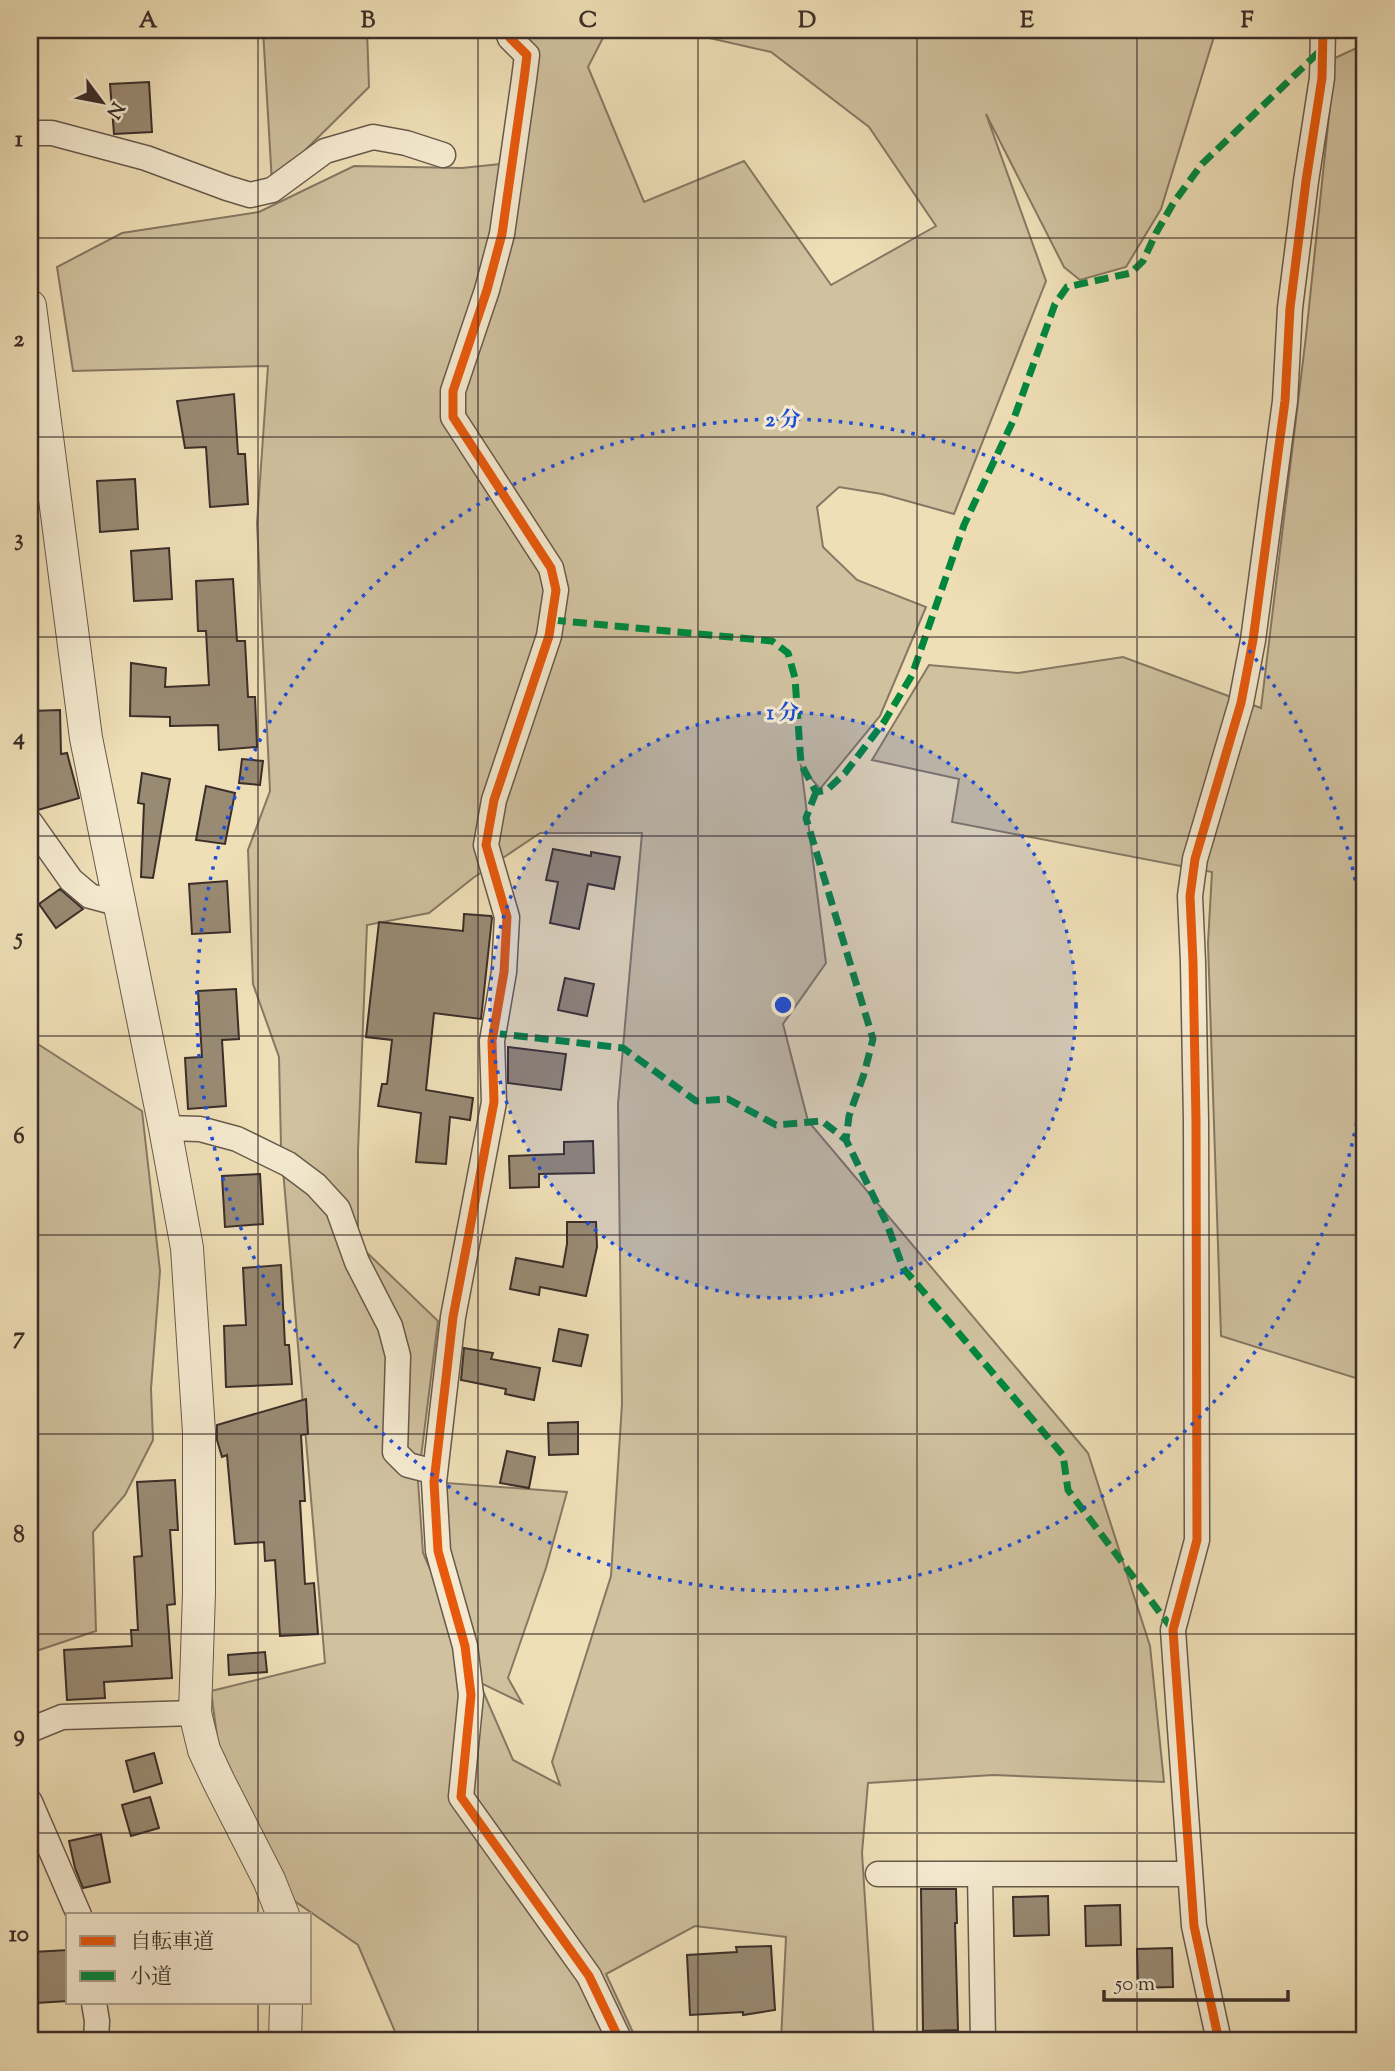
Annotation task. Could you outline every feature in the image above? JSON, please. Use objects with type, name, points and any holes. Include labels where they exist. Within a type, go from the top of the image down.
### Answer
[{"type":"street","points":[[507,30],[510,38],[527,55],[524,79],[502,234],[487,290],[453,391],[453,417],[551,568],[556,590],[549,636],[494,800],[486,845],[507,917],[504,972],[492,1041],[494,1101],[453,1317],[435,1472],[438,1551],[465,1646],[471,1695],[461,1797],[589,1976],[620,2041]]},
{"type":"street","points":[[1219,2041],[1194,1926],[1173,1630],[1197,1540],[1196,1121],[1190,896],[1195,859],[1241,703],[1253,640],[1285,401],[1290,308],[1322,78],[1323,30]]},
{"type":"street","points":[[30,133],[52,133],[146,158],[250,195],[272,190],[325,151],[373,137],[406,143],[443,155]]},
{"type":"street","points":[[30,306],[86,738],[187,1248],[199,1418],[200,1592],[195,1713],[204,1750],[269,1880],[282,1913]]},
{"type":"street","points":[[30,821],[71,880],[90,897],[121,904]]},
{"type":"street","points":[[165,1128],[200,1129],[237,1139],[288,1164],[316,1185],[338,1209],[357,1262],[390,1326],[398,1356],[395,1452],[408,1465],[435,1472]]},
{"type":"street","points":[[30,1730],[62,1717],[195,1713]]},
{"type":"street","points":[[30,1802],[78,1913]]},
{"type":"street","points":[[878,1874],[1190,1874]]},
{"type":"street","points":[[980,1874],[983,2041]]},
{"type":"street","points":[[94,2004],[96,2041]]},
{"type":"street","points":[[285,2041],[286,2004]]},
{"type":"shaded area","points":[[263,30],[367,30],[369,87],[272,183]]},
{"type":"shaded area","points":[[530,30],[607,30],[588,67],[644,202],[744,161],[831,285],[936,226],[869,127],[771,52],[674,30],[1216,30],[1161,209],[1126,267],[1080,280],[1064,267],[986,114],[1046,281],[954,514],[882,494],[839,487],[817,507],[823,547],[857,580],[926,607],[880,716],[820,789],[801,766],[826,963],[783,1024],[808,1121],[1088,1453],[1150,1646],[1164,1782],[993,1775],[868,1783],[862,1853],[874,2041],[781,2041],[786,1937],[695,1926],[606,1974],[637,2041],[399,2041],[358,1945],[283,1893],[220,1759],[211,1691],[325,1663],[281,1146],[279,1057],[253,984],[248,850],[270,791],[257,523],[268,366],[73,371],[57,267],[122,233],[259,212],[354,166],[462,168],[511,163]],"holes":[[[540,833],[642,833],[618,1104],[622,1404],[611,1576],[552,1762],[560,1785],[513,1760],[479,1682],[522,1703],[508,1678],[546,1568],[567,1492],[434,1482],[456,1628],[423,1553],[418,1481],[438,1321],[358,1244],[358,1150],[367,925],[429,913],[473,878]]]},
{"type":"shaded area","points":[[1365,44],[1365,1381],[1221,1336],[1208,943],[1212,872],[952,822],[959,779],[872,760],[929,665],[1018,673],[1123,657],[1261,708],[1306,336],[1335,58]]},
{"type":"shaded area","points":[[30,1039],[142,1111],[160,1271],[151,1389],[153,1440],[125,1495],[93,1532],[96,1631],[30,1653]]},
{"type":"building","points":[[149,82],[152,132],[114,134],[110,84]]},
{"type":"building","points":[[234,394],[238,454],[245,454],[248,504],[210,507],[206,447],[185,448],[177,401]]},
{"type":"building","points":[[135,479],[138,529],[100,532],[97,481]]},
{"type":"building","points":[[169,548],[172,599],[134,601],[131,551]]},
{"type":"building","points":[[233,579],[237,641],[245,641],[248,697],[255,697],[257,747],[219,750],[218,725],[170,726],[170,717],[130,716],[131,663],[166,668],[165,687],[209,685],[206,631],[198,631],[196,581]]},
{"type":"building","points":[[60,710],[61,754],[67,753],[79,798],[38,810],[32,808],[30,800],[30,711]]},
{"type":"building","points":[[242,759],[263,761],[260,785],[239,783]]},
{"type":"building","points":[[142,773],[170,779],[153,878],[141,877],[144,804],[138,803]]},
{"type":"building","points":[[206,786],[235,793],[225,844],[196,840]]},
{"type":"building","points":[[553,849],[591,856],[591,852],[620,857],[614,889],[588,884],[579,929],[550,923],[558,882],[546,880]]},
{"type":"building","points":[[227,881],[230,932],[192,934],[189,884]]},
{"type":"building","points":[[60,889],[83,909],[56,928],[39,904]]},
{"type":"building","points":[[464,914],[492,918],[481,1019],[434,1013],[426,1090],[473,1098],[470,1120],[450,1117],[446,1164],[416,1162],[421,1113],[378,1106],[382,1084],[387,1084],[392,1040],[366,1037],[379,922],[463,931]]},
{"type":"building","points":[[565,978],[594,984],[587,1016],[558,1010]]},
{"type":"building","points":[[236,989],[239,1039],[222,1040],[226,1106],[188,1109],[185,1058],[202,1057],[198,991]]},
{"type":"building","points":[[508,1047],[566,1054],[561,1090],[508,1083]]},
{"type":"building","points":[[593,1141],[594,1173],[539,1174],[539,1187],[510,1188],[509,1156],[564,1154],[564,1142]]},
{"type":"building","points":[[260,1174],[263,1224],[225,1227],[222,1176]]},
{"type":"building","points":[[567,1222],[596,1222],[597,1247],[586,1296],[540,1287],[539,1295],[510,1289],[516,1258],[563,1267]]},
{"type":"building","points":[[281,1265],[285,1345],[289,1345],[292,1384],[226,1387],[224,1326],[246,1325],[243,1268]]},
{"type":"building","points":[[559,1329],[588,1335],[581,1366],[553,1361]]},
{"type":"building","points":[[464,1348],[493,1353],[491,1359],[540,1368],[534,1400],[505,1394],[506,1389],[461,1380]]},
{"type":"building","points":[[306,1399],[308,1434],[301,1435],[305,1501],[300,1501],[305,1584],[314,1583],[318,1634],[280,1636],[275,1560],[265,1561],[264,1542],[235,1544],[227,1455],[222,1457],[217,1440],[217,1425]]},
{"type":"building","points":[[578,1422],[578,1454],[549,1455],[548,1423]]},
{"type":"building","points":[[507,1451],[535,1457],[529,1488],[500,1483]]},
{"type":"building","points":[[175,1480],[178,1530],[170,1530],[175,1604],[167,1605],[172,1678],[104,1682],[105,1698],[67,1700],[64,1650],[132,1646],[131,1630],[138,1630],[134,1557],[142,1556],[137,1482]]},
{"type":"building","points":[[265,1652],[267,1672],[229,1675],[228,1655]]},
{"type":"building","points":[[154,1753],[162,1783],[134,1792],[126,1761]]},
{"type":"building","points":[[150,1797],[159,1828],[131,1836],[122,1805]]},
{"type":"building","points":[[101,1834],[110,1882],[83,1888],[69,1841]]},
{"type":"building","points":[[921,1889],[956,1889],[958,2030],[923,2031]]},
{"type":"building","points":[[1048,1896],[1049,1935],[1014,1936],[1013,1897]]},
{"type":"building","points":[[1120,1905],[1121,1945],[1086,1946],[1085,1906]]},
{"type":"building","points":[[771,1946],[775,2010],[743,2015],[743,2012],[690,2015],[687,1955],[737,1952],[736,1947]]},
{"type":"building","points":[[1172,1948],[1173,1987],[1138,1988],[1137,1949]]},
{"type":"building","points":[[66,1950],[66,2001],[36,2003],[33,1952]]},
{"type":"marked path","points":[[552,620],[772,641],[788,653],[795,678],[801,764],[816,792],[827,790],[845,773],[884,722],[912,675],[964,525],[1013,421],[1055,304],[1067,287],[1131,273],[1143,261],[1174,202],[1202,164],[1322,49]]},
{"type":"marked path","points":[[816,792],[806,818],[873,1039],[849,1116],[846,1140],[887,1224],[903,1268],[1063,1455],[1068,1490],[1173,1630]]},
{"type":"marked path","points":[[493,1033],[623,1048],[696,1101],[728,1099],[776,1125],[822,1121],[846,1140]]},
{"type":"cycle path","points":[[507,30],[510,38],[527,55],[524,79],[502,234],[487,290],[453,391],[453,417],[551,568],[556,590],[549,636],[494,800],[486,845],[507,917],[504,972],[492,1041],[494,1102],[453,1317],[434,1482],[438,1551],[465,1646],[471,1695],[461,1797],[589,1976],[620,2041]]},
{"type":"cycle path","points":[[1219,2041],[1194,1926],[1173,1630],[1197,1540],[1196,1121],[1190,896],[1195,859],[1241,703],[1253,640],[1285,401],[1290,308],[1322,78],[1323,30]]}]
